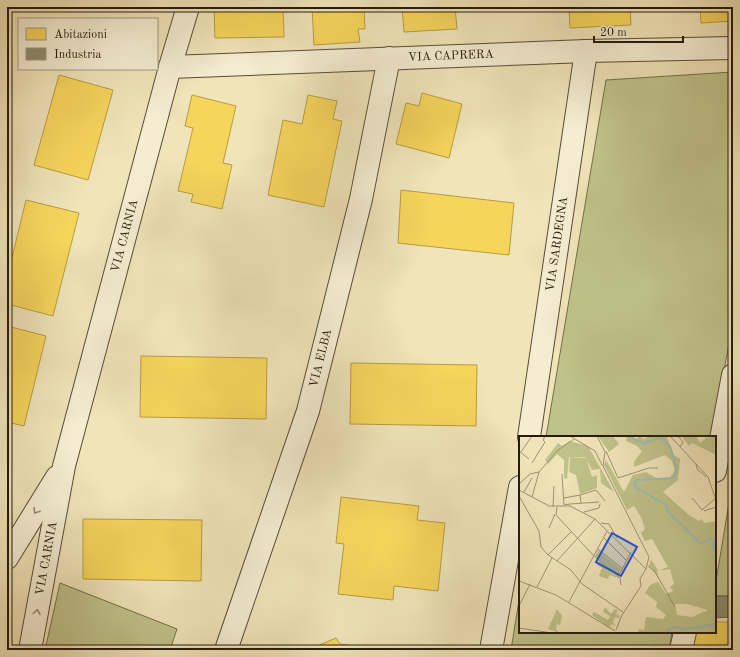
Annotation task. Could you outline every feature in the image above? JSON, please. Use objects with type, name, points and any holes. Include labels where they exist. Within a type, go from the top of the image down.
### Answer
[{"type":"street","name":"VIA CARNIA","points":[[30,650],[64,466],[170,67],[188,7]]},
{"type":"street","name":"VIA CAPRERA","points":[[170,67],[586,51],[733,48]]},
{"type":"street","name":"VIA SARDEGNA","points":[[529,436],[586,51]]},
{"type":"street","name":"VIA ELBA","points":[[226,650],[308,411],[361,199],[389,58]]},
{"type":"street","points":[[716,466],[733,375]]},
{"type":"street","name":"VIA CARNIA","points":[[7,558],[64,466]]},
{"type":"street","points":[[491,650],[519,493]]},
{"type":"street","points":[[681,650],[685,633]]},
{"type":"green space","points":[[733,72],[733,324],[711,436],[546,436],[606,80]]},
{"type":"green space","points":[[733,479],[733,596],[716,596],[716,581]]},
{"type":"green space","points":[[60,583],[177,629],[170,650],[45,650]]},
{"type":"green space","points":[[519,600],[519,633],[672,633],[669,650],[511,650]]},
{"type":"building: Abitazioni","points":[[214,7],[283,7],[284,37],[215,38]]},
{"type":"building: Abitazioni","points":[[312,7],[364,7],[365,29],[358,29],[360,42],[314,45]]},
{"type":"building: Abitazioni","points":[[402,7],[455,7],[457,29],[404,32]]},
{"type":"building: Abitazioni","points":[[569,7],[630,7],[631,25],[570,28]]},
{"type":"building: Abitazioni","points":[[700,7],[733,7],[733,21],[701,23]]},
{"type":"building: Abitazioni","points":[[59,75],[113,90],[88,180],[34,165]]},
{"type":"building: Abitazioni","points":[[422,93],[462,104],[449,158],[396,144],[406,103],[419,106]]},
{"type":"building: Abitazioni","points":[[192,95],[236,106],[223,163],[232,165],[222,209],[191,202],[193,194],[178,191],[193,128],[185,126]]},
{"type":"building: Abitazioni","points":[[308,95],[337,101],[333,119],[342,121],[324,207],[268,195],[283,120],[302,124]]},
{"type":"building: Abitazioni","points":[[401,190],[514,203],[509,255],[398,243]]},
{"type":"building: Abitazioni","points":[[26,200],[79,213],[53,316],[7,304],[7,278]]},
{"type":"building: Abitazioni","points":[[7,326],[46,336],[24,426],[7,422]]},
{"type":"building: Abitazioni","points":[[141,356],[267,358],[266,419],[140,417]]},
{"type":"building: Abitazioni","points":[[351,363],[477,365],[476,426],[350,424]]},
{"type":"building: Abitazioni","points":[[341,497],[419,506],[417,520],[445,523],[438,591],[394,586],[393,600],[338,594],[344,544],[336,543]]},
{"type":"building: Abitazioni","points":[[83,519],[202,520],[201,581],[83,579]]},
{"type":"building: Abitazioni","points":[[716,622],[733,622],[733,650],[691,650],[690,633],[716,633]]},
{"type":"building: Abitazioni","points":[[336,638],[340,644],[362,647],[363,650],[308,650]]},
{"type":"building: Industria","points":[[716,596],[731,596],[732,617],[716,618]]}]
